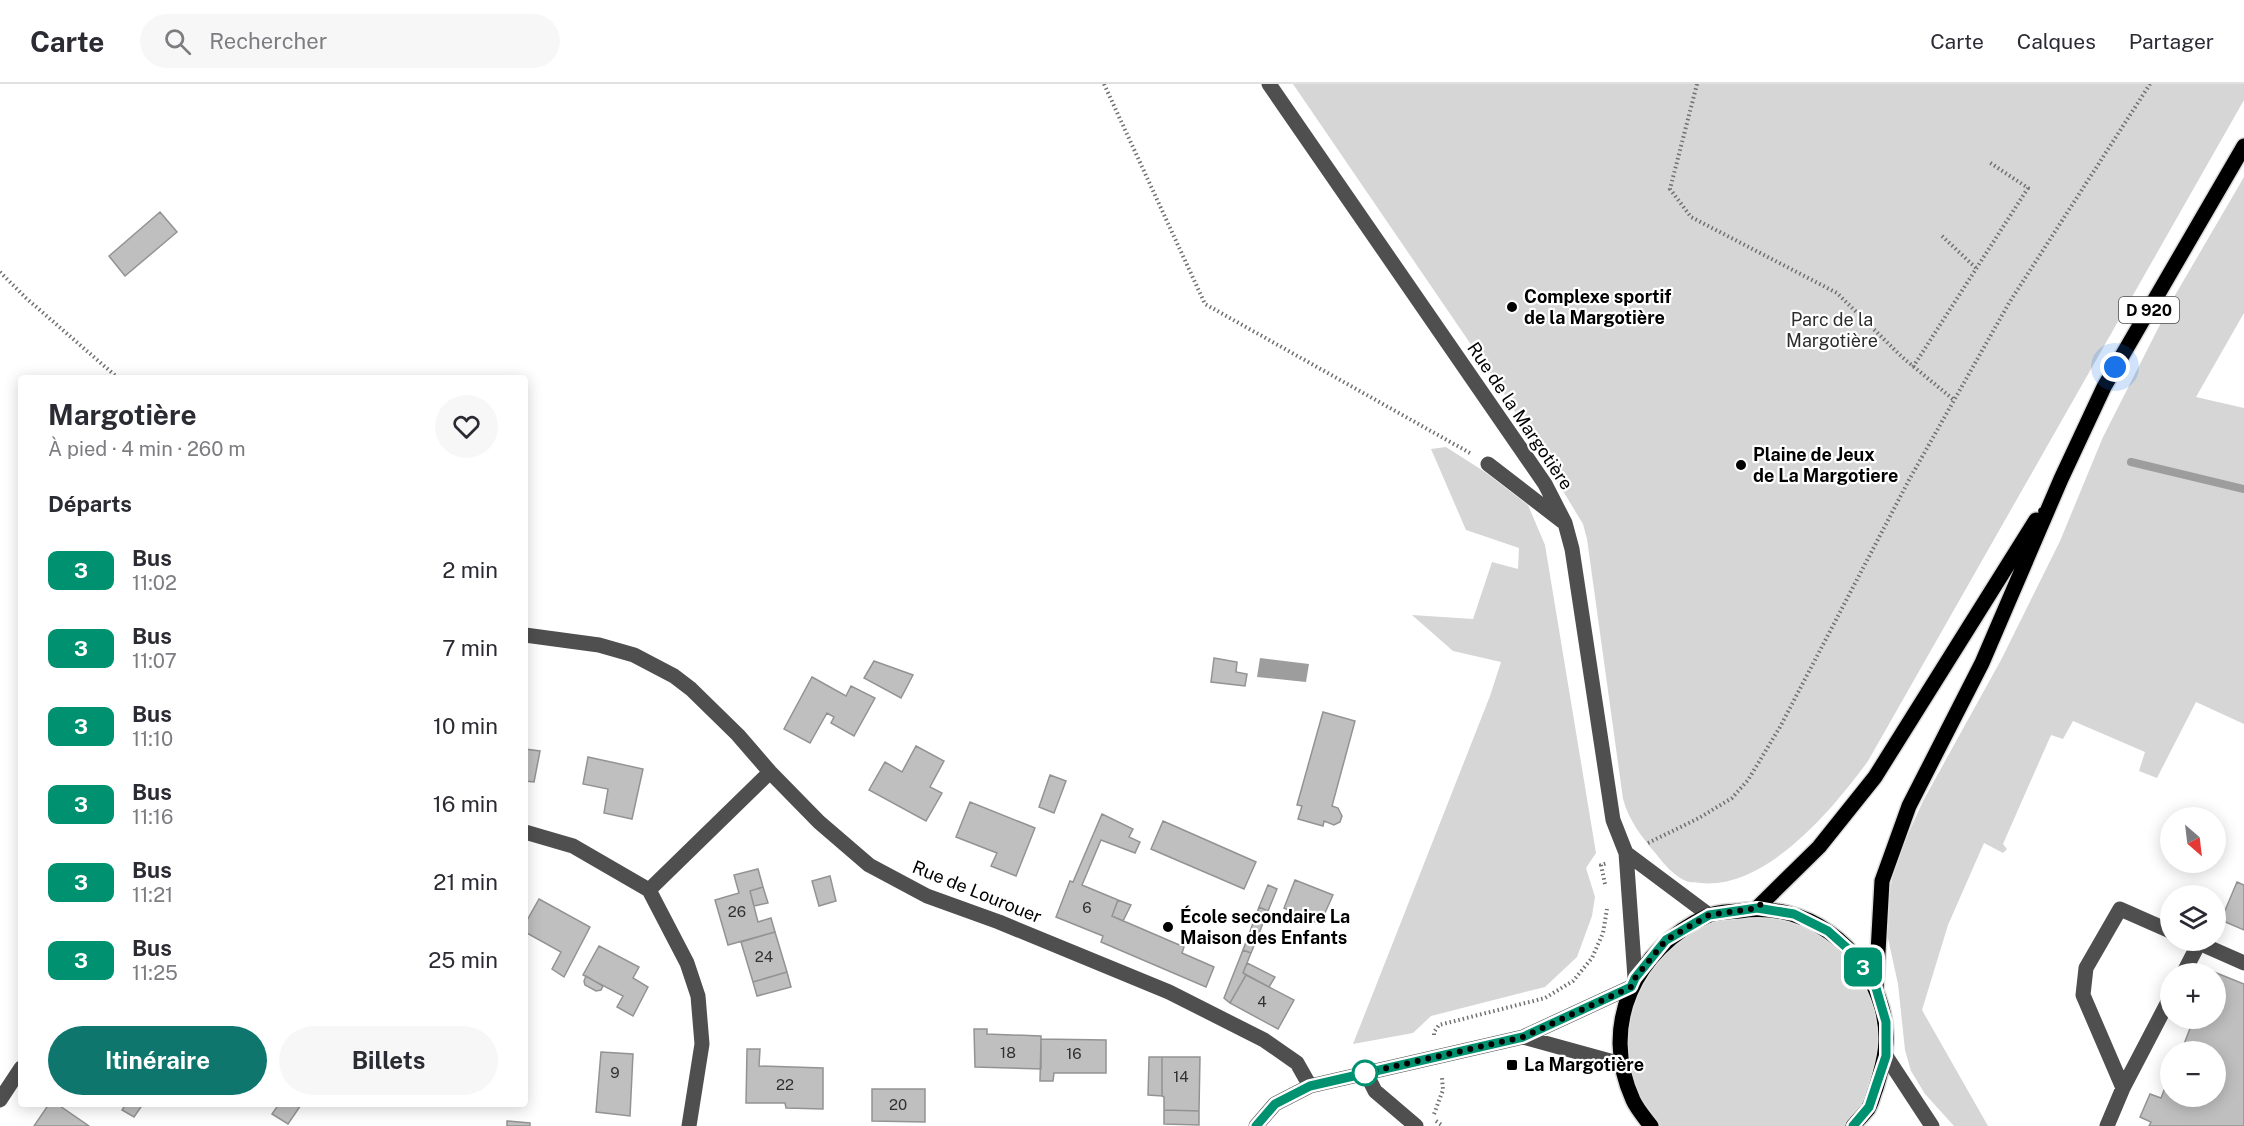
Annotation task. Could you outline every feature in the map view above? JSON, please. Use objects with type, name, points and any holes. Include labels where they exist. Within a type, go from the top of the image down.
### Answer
[{"type":"main road","name":"D 920","points":[[1876,988],[1882,881],[1909,806],[1982,663],[2061,479],[2104,387],[2244,146]]},
{"type":"main road","name":"D 920","points":[[1757,908],[1819,847],[1875,777],[2061,479]]},
{"type":"main road","points":[[1651,1126],[1633,1101],[1621,1064],[1620,1025],[1633,983],[1666,940],[1709,915],[1757,908],[1794,914],[1828,931],[1856,956],[1876,988],[1886,1022],[1886,1056],[1869,1107],[1853,1126]]},
{"type":"street","name":"Rue de la Margotière","points":[[1269,84],[1545,484],[1565,523],[1572,549],[1613,820],[1626,853],[1633,983]]},
{"type":"street","points":[[1488,464],[1565,523]]},
{"type":"street","name":"Rue de Lourouer","points":[[528,635],[599,645],[634,655],[674,676],[691,689],[738,735],[819,822],[869,866],[927,896],[999,922],[1169,992],[1264,1040],[1297,1064],[1310,1086]]},
{"type":"street","points":[[649,890],[770,772]]},
{"type":"street","points":[[528,833],[573,846],[649,890],[687,963],[698,996],[702,1044],[689,1126]]},
{"type":"street","points":[[1626,853],[1709,915]]},
{"type":"street","points":[[2123,1088],[2083,995],[2086,968],[2120,909],[2160,927]]},
{"type":"street","points":[[2217,951],[2244,963]]},
{"type":"street","points":[[1257,1126],[1275,1104],[1310,1086],[1523,1037],[1633,983]]},
{"type":"street","points":[[2107,1126],[2123,1088],[2160,1017]]},
{"type":"street","points":[[1523,1037],[1621,1064]]},
{"type":"street","points":[[1886,1056],[1932,1126]]},
{"type":"street","points":[[0,1100],[18,1073]]},
{"type":"street","points":[[1366,1073],[1375,1091],[1416,1126]]},
{"type":"path","points":[[1104,84],[1205,304],[1452,441],[1488,464]]},
{"type":"path","points":[[1697,84],[1670,189],[1691,217],[1837,293],[1913,367],[1954,400]]},
{"type":"path","points":[[1605,886],[1601,865],[1699,818],[1732,798],[1748,780],[1780,727],[1909,480],[2009,303],[2150,84]]},
{"type":"path","points":[[1913,367],[2028,188],[1989,162]]},
{"type":"path","points":[[1942,236],[1977,269]]},
{"type":"path","points":[[0,272],[26,298],[115,375]]},
{"type":"path","points":[[1443,1126],[1437,1122],[1434,1113],[1443,1090],[1434,1032],[1439,1025],[1545,998],[1573,981],[1592,958],[1603,933],[1607,908]]},
{"type":"green space","name":"Parc de la Margotière","points":[[1293,84],[2244,84],[2244,100],[1868,761],[1817,823],[1773,860],[1749,874],[1725,882],[1700,883],[1686,881],[1659,858],[1632,822],[1623,799],[1583,524],[1500,387]]},
{"type":"green space","points":[[2244,177],[2244,313],[2196,397],[2244,408],[2244,724],[2196,702],[2157,778],[2139,771],[2145,752],[2073,721],[2063,739],[2051,735],[2003,844],[2007,849],[2003,853],[1984,843],[1948,925],[1922,1010],[1988,1126],[1954,1126],[1925,1094],[1911,1071],[1905,1050],[1898,984],[1887,934],[1889,894],[1896,861],[1923,801],[2001,660],[2060,541],[2103,437],[2174,297]]},
{"type":"green space","points":[[1446,447],[1485,472],[1528,505],[1545,545],[1596,853],[1586,868],[1595,897],[1592,916],[1577,957],[1545,987],[1431,1016],[1413,1033],[1353,1044],[1490,696],[1501,662],[1453,651],[1412,615],[1473,619],[1492,562],[1518,569],[1519,548],[1466,530],[1431,449]]},
{"type":"green space","points":[[1757,908],[1828,931],[1876,988],[1886,1056],[1853,1126],[1651,1126],[1621,1064],[1635,978],[1709,915]]},
{"type":"shaded area","points":[[1260,658],[1309,664],[1306,682],[1257,677]]},
{"type":"building","points":[[160,212],[177,232],[125,276],[109,256]]},
{"type":"building","points":[[1214,658],[1237,662],[1236,672],[1247,674],[1245,686],[1211,682]]},
{"type":"building","points":[[874,661],[913,675],[901,698],[864,678]]},
{"type":"building","points":[[812,677],[846,696],[851,686],[875,698],[854,736],[831,723],[834,717],[827,713],[810,743],[784,729]]},
{"type":"building","points":[[1323,712],[1355,721],[1332,806],[1338,808],[1342,816],[1340,822],[1334,825],[1324,821],[1323,826],[1298,819],[1302,806],[1297,805]]},
{"type":"building","points":[[916,746],[944,761],[930,787],[942,793],[926,821],[869,790],[885,762],[902,772]]},
{"type":"building","points":[[528,749],[540,751],[534,782],[528,781]]},
{"type":"building","points":[[588,757],[643,769],[632,819],[604,813],[608,789],[583,784]]},
{"type":"building","points":[[1050,775],[1066,781],[1054,813],[1039,807]]},
{"type":"building","points":[[970,802],[1035,828],[1016,876],[991,866],[997,853],[956,837]]},
{"type":"building","points":[[1102,814],[1133,829],[1129,837],[1140,842],[1135,853],[1101,840],[1082,885],[1118,900],[1112,916],[1184,947],[1182,953],[1214,967],[1206,987],[1101,942],[1103,936],[1056,917],[1070,881],[1073,882]]},
{"type":"building","points":[[1163,821],[1256,862],[1244,889],[1151,849]]},
{"type":"building","points":[[758,869],[763,887],[750,891],[758,922],[771,918],[775,932],[728,945],[715,900],[739,893],[734,875]]},
{"type":"building","points":[[830,876],[836,901],[819,906],[812,881]]},
{"type":"building","points":[[1295,880],[1333,895],[1320,924],[1284,908]]},
{"type":"building","points":[[2237,882],[2244,885],[2244,930],[2226,922],[2226,908]]},
{"type":"building","points":[[1268,885],[1277,889],[1268,911],[1259,907]]},
{"type":"building","points":[[763,887],[768,903],[754,906],[750,891]]},
{"type":"building","points":[[539,899],[590,927],[564,977],[552,969],[561,952],[528,934],[528,919]]},
{"type":"building","points":[[1118,900],[1131,905],[1123,921],[1112,916]]},
{"type":"building","points":[[1259,907],[1268,911],[1251,953],[1243,950]]},
{"type":"building","points":[[775,932],[787,972],[753,982],[741,942]]},
{"type":"building","points":[[599,946],[639,967],[633,978],[648,987],[633,1016],[617,1007],[623,996],[583,975]]},
{"type":"building","points":[[1243,950],[1251,953],[1243,973],[1246,975],[1230,1003],[1224,998]]},
{"type":"building","points":[[1247,963],[1275,977],[1269,987],[1243,973]]},
{"type":"building","points":[[787,972],[791,987],[757,996],[753,982]]},
{"type":"building","points":[[1246,975],[1294,1000],[1278,1029],[1230,1003]]},
{"type":"building","points":[[586,976],[603,986],[601,990],[596,991],[585,985]]},
{"type":"building","points":[[2226,977],[2244,984],[2244,1126],[2149,1126],[2151,1122],[2140,1117],[2150,1094],[2160,1098],[2160,1107],[2226,1107],[2226,1041],[2185,1041],[2190,1029],[2226,1029]]},
{"type":"building","points":[[974,1029],[987,1029],[987,1034],[1041,1036],[1041,1069],[975,1067]]},
{"type":"building","points":[[1041,1039],[1106,1040],[1106,1073],[1054,1073],[1053,1081],[1040,1081]]},
{"type":"building","points":[[747,1049],[760,1049],[759,1066],[823,1068],[823,1109],[786,1108],[785,1103],[746,1103]]},
{"type":"building","points":[[601,1052],[633,1054],[630,1116],[596,1112]]},
{"type":"building","points":[[1149,1057],[1162,1057],[1162,1096],[1148,1095]]},
{"type":"building","points":[[1162,1057],[1200,1057],[1199,1111],[1164,1110]]},
{"type":"building","points":[[872,1089],[925,1089],[925,1122],[872,1121]]},
{"type":"building","points":[[47,1107],[61,1107],[89,1126],[34,1126]]},
{"type":"building","points":[[124,1107],[141,1107],[134,1117],[122,1110]]},
{"type":"building","points":[[277,1107],[300,1107],[288,1124],[272,1114]]},
{"type":"building","points":[[1164,1110],[1199,1111],[1199,1125],[1164,1124]]},
{"type":"building","points":[[507,1121],[530,1123],[530,1126],[507,1126]]},
{"type":"waterway","points":[[2131,462],[2244,489]]},
{"type":"bus line","name":"3","points":[[1256,1126],[1275,1104],[1310,1086],[1523,1037],[1631,987],[1635,978],[1666,940],[1709,915],[1757,908],[1794,914],[1828,931],[1856,956],[1876,988],[1886,1022],[1886,1056],[1869,1107],[1853,1126]]},
{"type":"place","name":"Complexe sportif de la Margotière","points":[[1512,307]]},
{"type":"place","name":"Plaine de Jeux de La Margotiere","points":[[1741,465]]},
{"type":"place","name":"École secondaire La Maison des Enfants","points":[[1168,927]]},
{"type":"place","name":"La Margotière","points":[[1512,1065]]},
{"type":"route","points":[[1365,1073],[1523,1037],[1631,987],[1635,978],[1666,940],[1709,915],[1757,908],[1819,847],[1875,777],[2061,479],[2115,367]]}]
